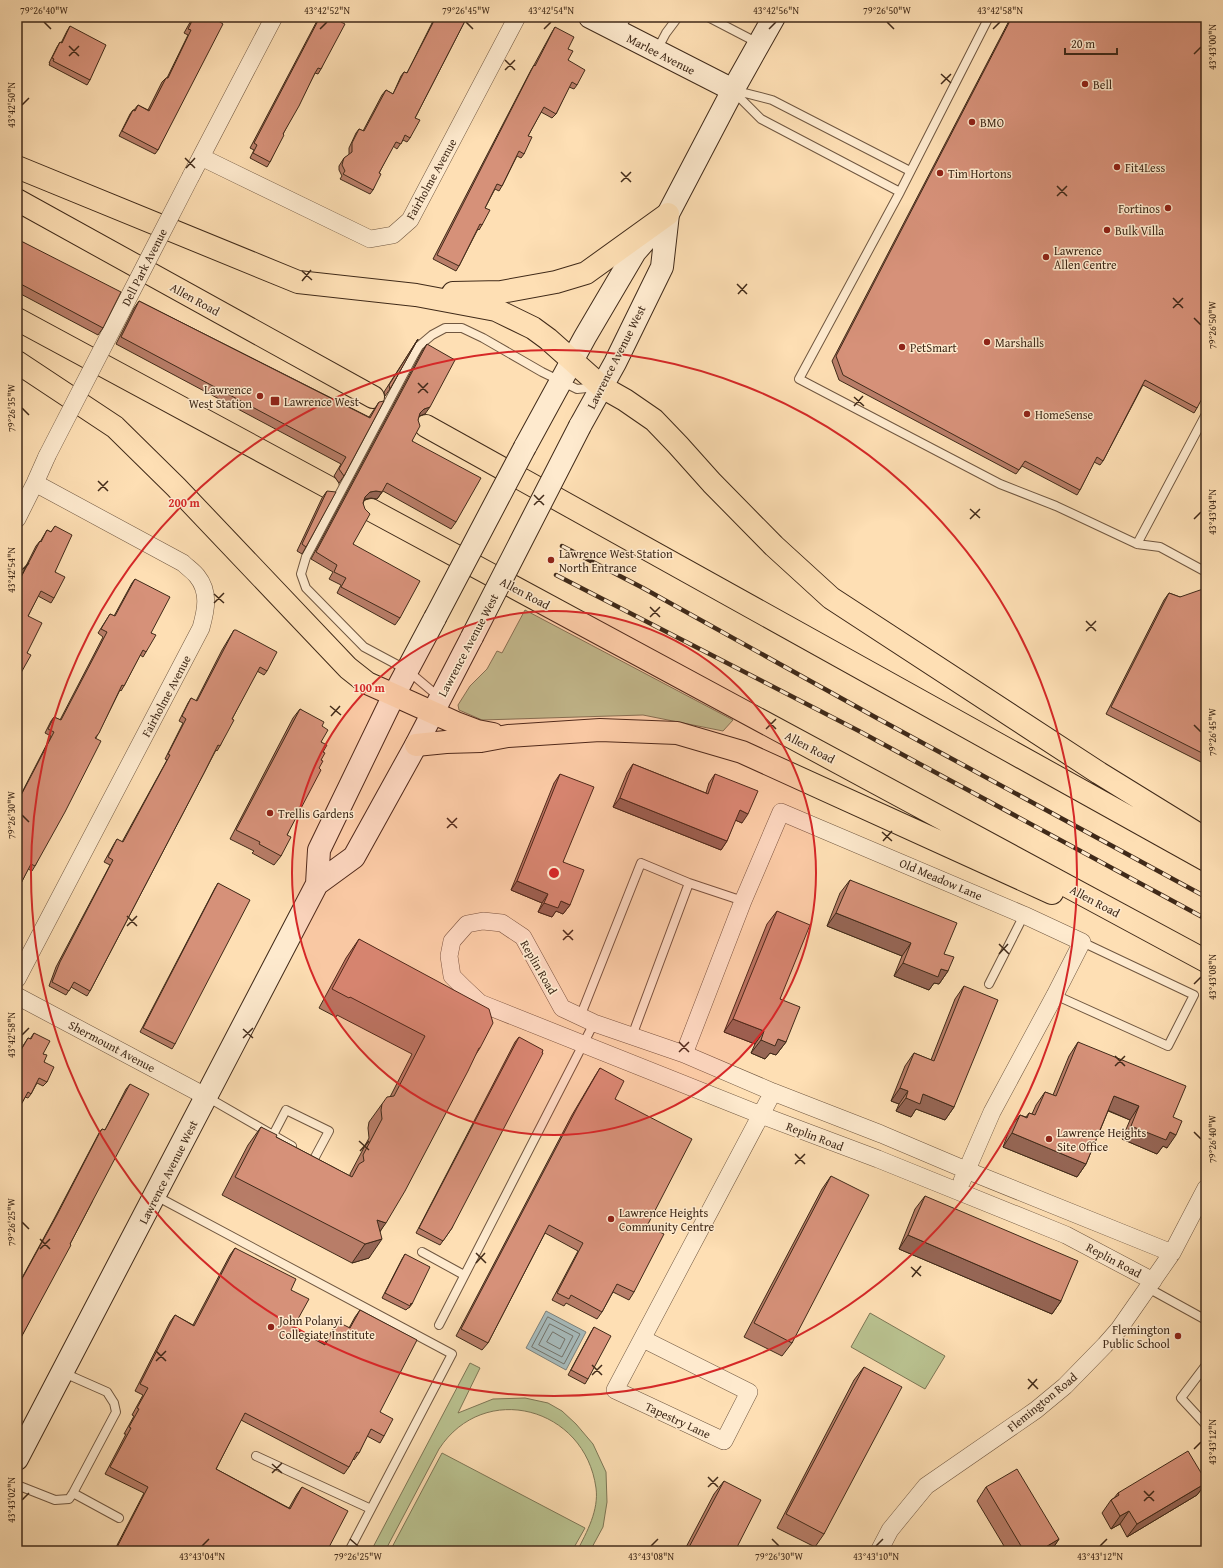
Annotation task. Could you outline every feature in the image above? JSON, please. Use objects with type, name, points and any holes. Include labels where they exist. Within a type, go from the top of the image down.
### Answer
[{"type":"highway","points":[[17,167],[298,282],[416,295],[496,310],[533,328],[548,339],[602,387],[654,420],[712,483],[774,546],[831,598],[1099,773],[1206,839]]},
{"type":"highway","name":"Allen Road","points":[[17,200],[373,397]]},
{"type":"highway","points":[[416,295],[501,292],[556,282],[586,273],[668,214]]},
{"type":"highway","points":[[17,319],[328,487]]},
{"type":"highway","points":[[17,362],[115,427],[176,487],[348,668],[367,682],[394,695],[436,705],[478,731],[508,736]]},
{"type":"highway","points":[[426,426],[1206,860]]},
{"type":"highway","name":"Allen Road","points":[[371,510],[1206,963]]},
{"type":"highway","points":[[416,745],[446,742],[481,742],[508,736],[600,730],[678,733],[742,752],[1206,963]]},
{"type":"main road","name":"Marlee Avenue","points":[[590,17],[623,24],[657,51],[733,90]]},
{"type":"main road","name":"Lawrence Avenue West","points":[[17,1459],[317,884],[319,850],[394,695],[572,361],[634,252],[668,214],[733,90],[774,17]]},
{"type":"main road","name":"Lawrence Avenue West","points":[[317,884],[354,857],[416,745],[580,426],[602,387],[662,266],[668,214]]},
{"type":"street","name":"Dell Park Avenue","points":[[17,519],[47,456],[274,17]]},
{"type":"street","name":"Fairholme Avenue","points":[[201,157],[370,239],[393,235],[410,220],[517,17]]},
{"type":"street","name":"Fairholme Avenue","points":[[17,979],[202,628],[207,608],[205,591],[198,576],[183,563],[35,483]]},
{"type":"street","name":"Old Meadow Lane","points":[[684,1054],[743,901],[781,812],[1024,915],[1082,942]]},
{"type":"street","name":"Replin Road","points":[[1151,1284],[1066,1235],[878,1159],[761,1115],[480,1003],[452,976],[449,956],[452,941],[467,924],[482,921],[502,923],[523,938],[562,1008],[587,1020],[684,1054],[773,1092],[881,1134],[1172,1253]]},
{"type":"street","points":[[957,1192],[992,1112],[1055,996],[1082,942]]},
{"type":"street","name":"Shermount Avenue","points":[[17,996],[207,1097]]},
{"type":"street","name":"Tapestry Lane","points":[[643,1339],[748,1392],[724,1441],[615,1390],[773,1092]]},
{"type":"street","name":"Flemington Road","points":[[878,1551],[890,1530],[926,1486],[993,1441],[1065,1386],[1119,1329],[1172,1253],[1206,1188]]},
{"type":"lane","points":[[657,51],[666,33],[678,17]]},
{"type":"lane","points":[[707,17],[759,43]]},
{"type":"lane","points":[[989,17],[900,192],[799,379],[1000,484],[1056,506],[1137,544],[1160,547],[1206,572]]},
{"type":"lane","points":[[733,90],[772,100],[910,171]]},
{"type":"lane","points":[[733,90],[762,119],[900,192]]},
{"type":"lane","points":[[436,705],[408,670],[364,647],[306,588],[301,574],[306,557],[419,346],[445,328],[462,328],[483,338],[542,372],[578,389],[602,387]]},
{"type":"lane","points":[[1137,544],[1206,414]]},
{"type":"lane","points":[[439,1325],[583,1045],[587,1020],[641,864],[743,901]]},
{"type":"lane","points":[[632,1036],[690,882]]},
{"type":"lane","points":[[989,984],[1024,915]]},
{"type":"lane","points":[[1055,996],[1168,1046],[1194,995],[1082,942]]},
{"type":"lane","points":[[207,1097],[311,1157],[329,1132],[286,1110],[273,1135]]},
{"type":"lane","points":[[155,1196],[452,1354],[349,1551]]},
{"type":"lane","points":[[422,1252],[464,1275]]},
{"type":"lane","points":[[1151,1284],[1206,1320]]},
{"type":"lane","points":[[1206,1365],[1181,1398],[1206,1425]]},
{"type":"lane","points":[[17,1485],[55,1500],[69,1499],[116,1412],[114,1403],[107,1392],[62,1372]]},
{"type":"lane","points":[[256,1456],[371,1509]]},
{"type":"lane","points":[[73,1493],[119,1518]]},
{"type":"green space","points":[[525,610],[733,720],[723,731],[643,715],[482,720],[459,710],[458,705],[470,686],[487,669],[497,651],[502,653]]},
{"type":"green space","points":[[870,1313],[945,1356],[925,1389],[851,1347]]},
{"type":"green space","points":[[470,1363],[480,1368],[458,1413],[493,1399],[525,1398],[548,1403],[562,1411],[576,1424],[593,1444],[606,1472],[607,1502],[603,1527],[590,1551],[577,1551],[585,1536],[596,1504],[596,1488],[588,1460],[573,1438],[553,1422],[530,1412],[506,1410],[481,1415],[458,1428],[439,1449],[385,1551],[371,1551]]},
{"type":"green space","points":[[442,1453],[585,1528],[572,1551],[390,1551]]},
{"type":"water","points":[[546,1311],[586,1332],[566,1370],[526,1348]]},
{"type":"building","points":[[194,17],[218,17],[217,20],[223,24],[158,150],[122,131],[133,110],[135,111],[138,105],[149,111],[166,78],[168,78],[191,30],[188,29]]},
{"type":"building","points":[[320,17],[344,17],[341,22],[345,24],[321,69],[318,68],[315,73],[270,162],[253,153],[257,145],[254,143]]},
{"type":"building","points":[[436,17],[467,17],[415,118],[420,120],[410,138],[405,135],[401,144],[396,142],[379,173],[381,174],[373,190],[343,174],[345,171],[342,165],[344,158],[352,152],[352,143],[359,129],[364,131],[386,90],[393,94],[404,72],[407,73]]},
{"type":"building","name":"Lawrence Allen Centre","points":[[1012,17],[1206,17],[1206,391],[1197,408],[1145,380],[1103,461],[1097,457],[1080,490],[1025,461],[1019,470],[843,375],[836,356]]},
{"type":"building","points":[[70,26],[106,45],[90,80],[53,61],[54,59],[52,58],[60,42],[62,43]]},
{"type":"building","points":[[555,27],[574,37],[568,49],[573,51],[568,60],[585,70],[577,85],[572,82],[556,114],[544,107],[528,136],[532,137],[524,154],[519,151],[502,186],[497,184],[485,208],[490,210],[482,225],[480,224],[459,266],[437,255]]},
{"type":"building","points":[[19,240],[121,292],[103,328],[17,282],[17,243]]},
{"type":"building","points":[[139,301],[370,418],[379,402],[384,401],[344,476],[339,469],[346,457],[121,337]]},
{"type":"building","points":[[418,339],[390,389],[389,385]]},
{"type":"building","points":[[427,344],[455,360],[430,407],[424,409],[420,413],[418,420],[420,426],[412,441],[481,478],[456,522],[387,483],[382,492],[370,492],[365,497],[363,503],[365,509],[370,514],[353,544],[420,581],[400,618],[341,587],[346,578],[334,572],[337,565],[316,552]]},
{"type":"building","points":[[327,491],[336,492],[306,547],[302,544]]},
{"type":"building","points":[[55,526],[72,535],[55,572],[65,577],[54,598],[41,591],[28,616],[42,623],[27,653],[31,655],[17,680],[18,583],[47,530],[51,532]]},
{"type":"building","points":[[135,579],[170,597],[151,633],[156,635],[146,652],[143,650],[124,686],[122,685],[99,733],[95,738],[101,741],[65,812],[35,866],[31,864],[17,891],[17,803],[54,732],[48,729],[54,717],[61,720],[107,632],[101,629],[110,614],[115,616]]},
{"type":"building","points":[[1203,589],[1205,596],[1202,598],[1202,603],[1206,606],[1206,755],[1111,707],[1169,593],[1180,597]]},
{"type":"building","points":[[234,630],[277,652],[267,671],[260,667],[232,719],[234,720],[220,746],[218,745],[90,991],[74,982],[69,991],[52,982],[60,962],[113,860],[108,857],[117,839],[123,842],[170,755],[168,754],[186,719],[182,716],[191,698],[197,701]]},
{"type":"building","name":"Trellis Gardens","points":[[300,709],[324,722],[322,726],[328,730],[321,742],[327,745],[321,760],[323,761],[319,768],[321,770],[287,835],[291,837],[281,856],[259,844],[260,842],[236,830]]},
{"type":"building","points":[[633,764],[708,794],[715,774],[758,791],[748,814],[740,810],[727,841],[620,798]]},
{"type":"building","points":[[560,774],[594,787],[563,862],[584,870],[570,905],[561,901],[558,908],[544,903],[548,894],[517,881]]},
{"type":"building","points":[[850,880],[957,923],[944,954],[954,957],[948,971],[941,969],[938,977],[903,963],[911,943],[836,913]]},
{"type":"building","points":[[218,883],[250,900],[175,1044],[143,1028]]},
{"type":"building","points":[[777,911],[810,925],[780,999],[800,1007],[786,1042],[778,1039],[775,1046],[761,1040],[764,1031],[733,1019]]},
{"type":"building","points":[[359,939],[489,1009],[493,1023],[405,1191],[386,1223],[377,1220],[382,1239],[365,1244],[235,1177],[261,1127],[277,1135],[276,1137],[352,1177],[359,1164],[364,1161],[363,1155],[382,1119],[382,1104],[387,1097],[394,1096],[425,1036],[332,989]]},
{"type":"building","points":[[964,986],[998,1000],[954,1107],[923,1094],[920,1104],[906,1098],[908,1091],[900,1088],[914,1053],[934,1061]]},
{"type":"building","points":[[34,1033],[50,1041],[43,1054],[47,1055],[44,1062],[54,1067],[47,1082],[39,1078],[31,1094],[28,1092],[17,1112],[17,1057],[28,1038],[31,1039]]},
{"type":"building","points":[[519,1037],[543,1050],[543,1053],[452,1228],[443,1241],[419,1228]]},
{"type":"building","points":[[1078,1042],[1186,1086],[1173,1117],[1182,1121],[1176,1135],[1170,1132],[1166,1140],[1131,1126],[1139,1106],[1114,1096],[1086,1164],[1012,1133],[1020,1115],[1027,1118],[1029,1113],[1035,1115],[1045,1092],[1056,1096]]},
{"type":"building","points":[[600,1068],[624,1081],[615,1099],[692,1139],[647,1226],[664,1234],[634,1292],[617,1284],[602,1312],[571,1295],[569,1299],[557,1293],[583,1243],[549,1225],[488,1343],[461,1329],[577,1108]]},
{"type":"building","points":[[130,1084],[149,1094],[70,1244],[71,1245],[17,1345],[18,1286],[99,1134],[102,1129],[105,1130]]},
{"type":"building","points":[[17,1117],[21,1119],[17,1127]]},
{"type":"building","points":[[831,1176],[869,1195],[792,1343],[754,1323]]},
{"type":"building","points":[[925,1196],[1078,1261],[1061,1301],[908,1235]]},
{"type":"building","points":[[235,1248],[296,1279],[291,1290],[309,1299],[293,1328],[325,1345],[337,1323],[341,1326],[342,1324],[350,1328],[360,1310],[417,1340],[380,1412],[393,1419],[384,1436],[371,1429],[359,1453],[357,1452],[349,1467],[245,1413],[216,1469],[290,1509],[302,1487],[348,1511],[327,1551],[115,1551],[148,1487],[110,1467],[131,1428],[129,1427],[139,1409],[137,1408],[148,1388],[140,1384],[175,1315],[194,1326]]},
{"type":"building","points":[[405,1254],[430,1267],[410,1306],[385,1293]]},
{"type":"building","points":[[594,1327],[611,1336],[588,1379],[571,1370]]},
{"type":"building","points":[[864,1367],[902,1387],[824,1534],[786,1514]]},
{"type":"building","points":[[1188,1451],[1206,1483],[1137,1524],[1129,1511],[1120,1516],[1111,1500],[1119,1495],[1118,1493]]},
{"type":"building","points":[[1017,1469],[1059,1539],[1039,1551],[1024,1551],[986,1487]]},
{"type":"building","points":[[724,1481],[761,1500],[735,1551],[687,1551]]},
{"type":"railway","points":[[562,546],[643,588],[875,717],[1206,897]]},
{"type":"railway","points":[[556,575],[859,731],[1206,919]]},
{"type":"place","name":"Bell","points":[[1085,84]]},
{"type":"place","name":"BMO","points":[[972,122]]},
{"type":"place","name":"Fit4Less","points":[[1117,167]]},
{"type":"place","name":"Tim Hortons","points":[[940,173]]},
{"type":"place","name":"Fortinos","points":[[1168,208]]},
{"type":"place","name":"Bulk Villa","points":[[1107,230]]},
{"type":"place","name":"Lawrence Allen Centre","points":[[1046,257]]},
{"type":"place","name":"Marshalls","points":[[987,342]]},
{"type":"place","name":"PetSmart","points":[[902,347]]},
{"type":"place","name":"Lawrence West Station","points":[[260,396]]},
{"type":"place","name":"Lawrence West","points":[[275,401]]},
{"type":"place","name":"HomeSense","points":[[1027,414]]},
{"type":"place","name":"Lawrence West Station North Entrance","points":[[551,560]]},
{"type":"place","name":"Trellis Gardens","points":[[270,813]]},
{"type":"place","name":"Lawrence Heights Site Office","points":[[1049,1139]]},
{"type":"place","name":"Lawrence Heights Community Centre","points":[[611,1219]]},
{"type":"place","name":"John Polanyi Collegiate Institute","points":[[271,1327]]},
{"type":"place","name":"Flemington Public School","points":[[1178,1336]]}]
